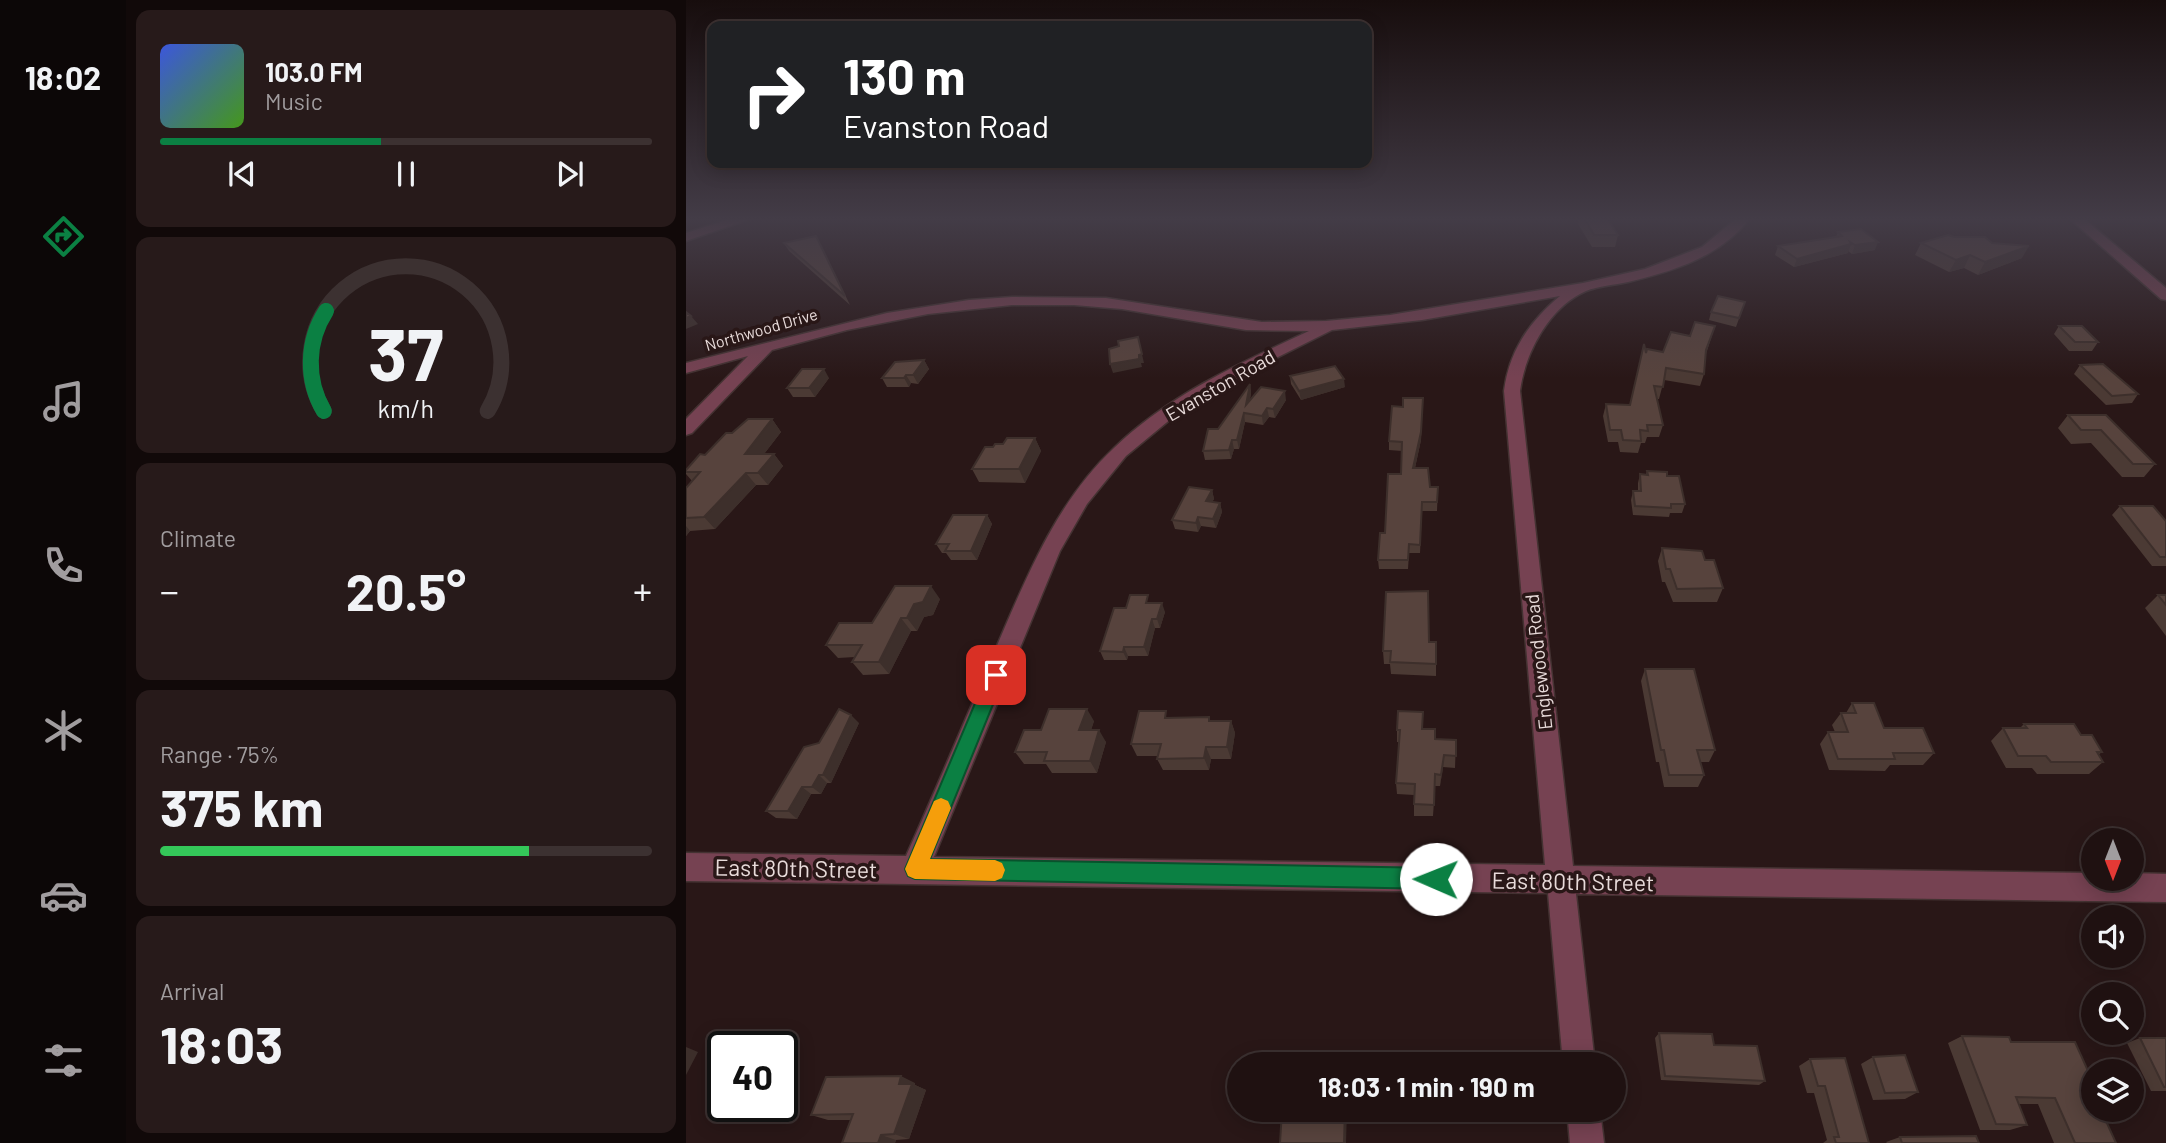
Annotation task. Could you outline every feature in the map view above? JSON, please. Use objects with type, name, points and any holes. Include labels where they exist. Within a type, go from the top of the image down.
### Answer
[{"type":"street","name":"Northwood Drive","points":[[686,368],[883,316],[956,305],[1014,300],[1067,300],[1124,305],[1258,327],[1332,326],[1430,314],[1582,287],[1640,271]]},
{"type":"street","points":[[2137,271],[2166,296]]},
{"type":"street","name":"Englewood Road","points":[[1578,1052],[1511,391],[1515,367],[1528,337],[1582,287]]},
{"type":"street","name":"Evanston Road","points":[[915,869],[1046,556],[1087,489],[1120,452],[1171,410],[1258,360],[1332,326]]},
{"type":"street","points":[[686,429],[766,346]]},
{"type":"street","name":"East 80th Street","points":[[686,867],[2166,888]]},
{"type":"street","points":[[1585,1122],[1587,1143]]},
{"type":"building","points":[[817,271],[833,271],[845,296]]},
{"type":"building","points":[[1718,296],[1745,302],[1739,318],[1711,312]]},
{"type":"building","points":[[1695,322],[1715,326],[1706,350],[1704,374],[1666,368],[1663,387],[1654,386],[1663,425],[1647,425],[1648,431],[1640,430],[1641,441],[1623,440],[1621,430],[1610,430],[1606,404],[1630,405],[1644,344],[1646,353],[1647,349],[1663,352],[1671,332],[1690,336]]},
{"type":"building","points":[[2059,326],[2082,326],[2098,342],[2075,342]]},
{"type":"building","points":[[1138,337],[1142,354],[1139,359],[1110,364],[1109,349],[1119,346],[1118,341]]},
{"type":"building","points":[[924,360],[913,375],[906,375],[904,378],[882,378],[895,362]]},
{"type":"building","points":[[2103,364],[2138,394],[2112,396],[2080,365]]},
{"type":"building","points":[[1335,366],[1344,379],[1299,391],[1290,376]]},
{"type":"building","points":[[802,369],[824,369],[809,388],[787,388]]},
{"type":"building","points":[[1250,384],[1246,405],[1261,387],[1285,391],[1273,409],[1267,408],[1262,416],[1244,413],[1237,440],[1232,440],[1229,450],[1203,451],[1208,429],[1218,429]]},
{"type":"building","points":[[1403,398],[1423,398],[1421,432],[1413,468],[1428,468],[1430,487],[1438,487],[1437,502],[1422,502],[1420,545],[1409,544],[1408,560],[1378,560],[1380,533],[1385,533],[1388,474],[1401,474],[1402,442],[1389,441],[1392,406],[1403,407]]},
{"type":"building","points":[[2068,415],[2106,415],[2155,464],[2133,464],[2101,430],[2081,430]]},
{"type":"building","points":[[748,419],[772,419],[745,454],[774,454],[758,473],[746,473],[704,517],[686,518],[686,488],[700,472],[686,470],[700,454],[705,455],[726,433],[732,433]]},
{"type":"building","points":[[1007,438],[1035,438],[1019,469],[972,469],[985,447],[1003,444]]},
{"type":"building","points":[[1647,471],[1679,476],[1685,504],[1671,504],[1671,508],[1635,506],[1633,491],[1641,491],[1640,474],[1648,475]]},
{"type":"building","points":[[1189,487],[1212,490],[1206,501],[1220,503],[1213,519],[1198,517],[1196,523],[1172,520]]},
{"type":"building","points":[[2120,506],[2153,506],[2166,521],[2166,557],[2160,557]]},
{"type":"building","points":[[953,515],[987,515],[971,551],[945,551],[949,544],[936,544]]},
{"type":"building","points":[[1662,548],[1702,551],[1705,560],[1714,560],[1723,588],[1677,589],[1670,569],[1666,569]]},
{"type":"building","points":[[895,586],[931,586],[923,602],[914,604],[907,618],[901,618],[879,662],[852,662],[862,645],[826,645],[839,623],[872,623]]},
{"type":"building","points":[[1428,591],[1429,642],[1436,642],[1436,664],[1390,662],[1391,651],[1383,651],[1386,592]]},
{"type":"building","points":[[1130,595],[1148,595],[1146,603],[1162,603],[1157,619],[1152,619],[1144,647],[1124,647],[1123,652],[1100,651],[1114,608],[1126,608]]},
{"type":"building","points":[[2158,595],[2166,595],[2166,605]]},
{"type":"building","points":[[1645,669],[1694,669],[1715,750],[1697,750],[1704,775],[1669,775],[1664,750],[1661,750]]},
{"type":"building","points":[[1852,703],[1874,703],[1884,728],[1923,728],[1934,753],[1893,753],[1895,759],[1838,759],[1828,732],[1848,732],[1841,713],[1856,713]]},
{"type":"building","points":[[839,709],[851,715],[823,775],[819,775],[812,787],[802,787],[788,811],[766,811],[804,747],[819,743]]},
{"type":"building","points":[[1049,709],[1087,709],[1079,730],[1099,730],[1090,761],[1044,761],[1047,752],[1015,752],[1024,730],[1041,730]]},
{"type":"building","points":[[1139,711],[1166,711],[1165,718],[1209,717],[1209,721],[1231,721],[1227,747],[1206,747],[1204,758],[1157,759],[1161,744],[1131,744]]},
{"type":"building","points":[[1398,711],[1423,712],[1422,729],[1435,729],[1435,739],[1456,740],[1456,756],[1444,755],[1441,775],[1435,774],[1434,805],[1414,804],[1415,784],[1396,783],[1400,730],[1397,730]]},
{"type":"building","points":[[2024,724],[2074,724],[2081,735],[2092,735],[2102,752],[2097,752],[2103,762],[2051,762],[2046,756],[2018,756],[2003,728],[2027,728]]},
{"type":"building","points":[[1659,1033],[1712,1034],[1714,1045],[1757,1046],[1765,1081],[1665,1076]]},
{"type":"building","points":[[1962,1036],[2009,1037],[2011,1042],[2075,1042],[2083,1059],[2081,1122],[2106,1122],[2116,1143],[2075,1143],[2055,1098],[2016,1097],[2027,1125],[1996,1124]]},
{"type":"building","points":[[2144,1038],[2166,1038],[2164,1087],[2143,1045]]},
{"type":"building","points":[[1905,1055],[1918,1092],[1885,1093],[1873,1057]]},
{"type":"building","points":[[1845,1058],[1869,1143],[1836,1143],[1834,1137],[1839,1137],[1825,1086],[1818,1086],[1810,1059]]},
{"type":"building","points":[[901,1076],[899,1084],[912,1084],[894,1134],[881,1135],[878,1143],[842,1143],[853,1114],[811,1115],[826,1077]]},
{"type":"building","points":[[1281,1122],[1345,1122],[1344,1143],[1280,1143]]},
{"type":"building","points":[[1976,1136],[1979,1143],[1902,1143],[1900,1137]]},
{"type":"slow traffic","points":[[941,808],[915,869],[995,870]]},
{"type":"route","points":[[996,675],[915,869],[1436,879]]}]
